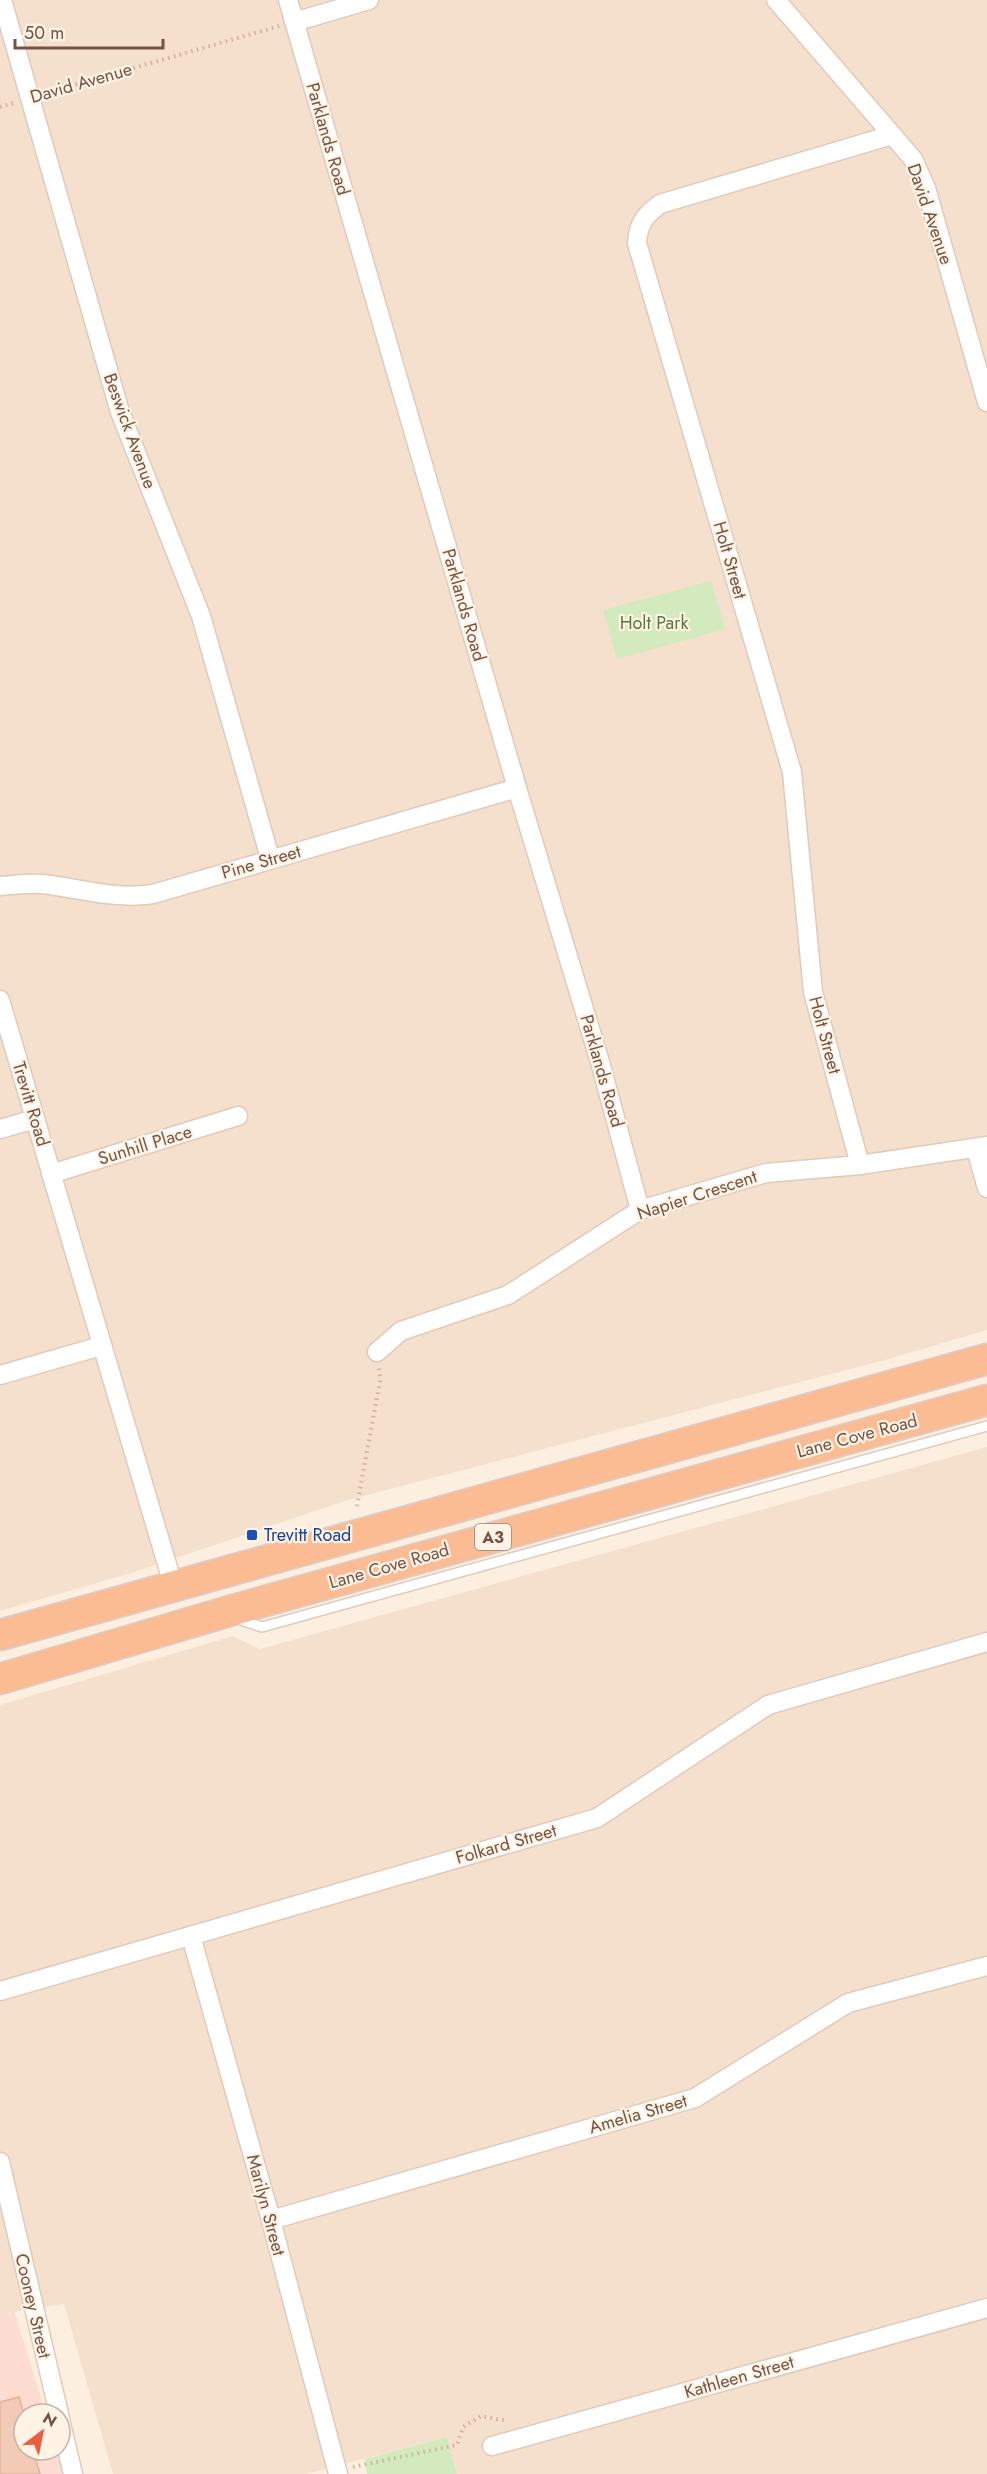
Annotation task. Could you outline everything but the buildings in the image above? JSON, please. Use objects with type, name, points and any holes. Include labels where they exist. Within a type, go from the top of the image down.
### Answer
[{"type":"highway","name":"Lane Cove Road","points":[[0,1635],[987,1359]]},
{"type":"highway","name":"Lane Cove Road","points":[[0,1679],[233,1610],[987,1400]]},
{"type":"street","name":"Beswick Avenue","points":[[2,0],[120,411],[201,616],[270,858]]},
{"type":"street","name":"Parklands Road","points":[[288,0],[517,788],[600,1062],[640,1210]]},
{"type":"street","points":[[294,22],[369,0]]},
{"type":"street","name":"David Avenue","points":[[776,0],[913,159],[926,188],[987,402]]},
{"type":"street","name":"Holt Street","points":[[860,1165],[813,992],[792,772],[636,243],[638,228],[646,214],[660,204],[892,135]]},
{"type":"street","name":"Pine Street","points":[[0,886],[41,884],[102,895],[134,897],[153,894],[270,858],[517,788]]},
{"type":"street","name":"Trevitt Road","points":[[0,1000],[174,1588]]},
{"type":"street","name":"Sunhill Place","points":[[51,1174],[238,1116]]},
{"type":"street","points":[[0,1129],[34,1119]]},
{"type":"street","name":"Napier Crescent","points":[[377,1352],[401,1331],[508,1295],[640,1210],[766,1173],[860,1165],[982,1147],[987,1188]]},
{"type":"street","points":[[0,1375],[101,1346]]},
{"type":"street","name":"Folkard Street","points":[[0,1991],[597,1818],[768,1705],[987,1642]]},
{"type":"street","name":"Marilyn Street","points":[[191,1936],[271,2220],[338,2473]]},
{"type":"street","name":"Amelia Street","points":[[271,2220],[695,2098],[848,2003],[987,1966]]},
{"type":"street","name":"Cooney Street","points":[[0,2162],[56,2402]]},
{"type":"street","name":"Kathleen Street","points":[[492,2446],[987,2308]]},
{"type":"lane","points":[[233,1610],[244,1621],[262,1627],[987,1426]]},
{"type":"path","name":"David Avenue","points":[[0,107],[294,22]]},
{"type":"path","points":[[357,1506],[380,1381],[377,1352]]},
{"type":"path","points":[[338,2473],[457,2445]]},
{"type":"shaded area","points":[[0,0],[987,0],[987,1330],[889,1359],[348,1500],[128,1574],[0,1611]]},
{"type":"shaded area","points":[[987,1447],[987,2474],[457,2474],[447,2437],[306,2474],[113,2474],[64,2304],[0,2314],[0,1705],[233,1636],[260,1649]]},
{"type":"shaded area","points":[[14,2310],[42,2402],[12,2402],[12,2462],[60,2462],[64,2474],[0,2474],[0,2314]]},
{"type":"green space","name":"Holt Park","points":[[711,581],[725,629],[617,659],[603,610]]},
{"type":"green space","points":[[447,2437],[457,2474],[367,2474],[365,2459]]},
{"type":"place","name":"Trevitt Road","points":[[252,1535]]}]
